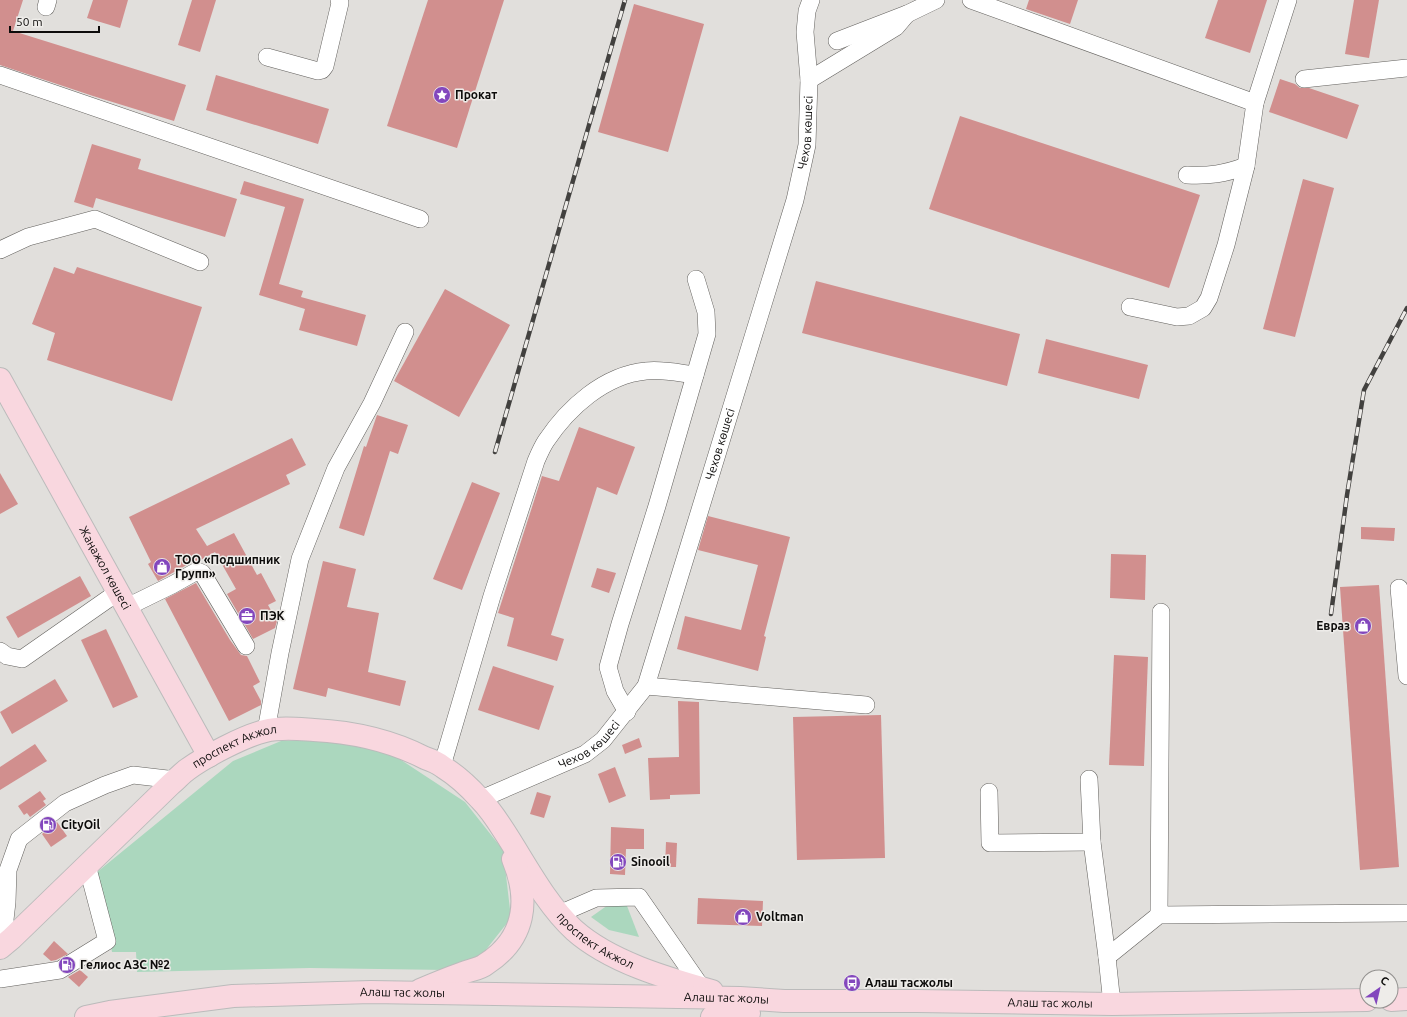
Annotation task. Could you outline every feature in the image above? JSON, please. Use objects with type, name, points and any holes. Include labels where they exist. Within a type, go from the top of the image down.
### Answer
[{"type":"main road","name":"Жаңажол көшесі","points":[[0,379],[209,756]]},
{"type":"main road","name":"проспект Акжол","points":[[3,947],[188,769],[209,756],[244,738],[266,731],[294,729],[336,731],[379,739],[409,750],[442,766],[481,799],[559,914],[575,930],[596,946],[617,958],[645,970],[740,998]]},
{"type":"main road","name":"проспект Акжол","points":[[411,993],[485,965],[503,951],[514,937],[520,921],[523,906],[522,887],[497,821]]},
{"type":"main road","name":"Алаш тас жолы","points":[[86,1017],[110,1012],[233,996],[371,992],[740,998],[791,1009],[918,1001],[1112,1004],[1359,1000]]},
{"type":"main road","points":[[712,1017],[724,1012],[771,1014],[783,1006],[791,1009]]},
{"type":"lane","points":[[267,57],[318,71],[322,70],[340,2],[339,0]]},
{"type":"lane","name":"Чехов көшесі","points":[[481,799],[585,754],[603,740],[627,712],[646,686],[795,200],[807,145],[809,80],[804,32],[807,11],[812,0]]},
{"type":"lane","points":[[836,41],[907,14],[936,0]]},
{"type":"lane","points":[[971,0],[1255,103]]},
{"type":"lane","points":[[1130,306],[1177,317],[1189,316],[1203,308],[1209,298],[1226,245],[1246,166],[1255,103],[1288,0]]},
{"type":"lane","points":[[809,80],[896,27],[907,14]]},
{"type":"lane","points":[[1304,79],[1407,68]]},
{"type":"lane","points":[[0,75],[420,219]]},
{"type":"lane","points":[[1187,175],[1205,176],[1226,173],[1246,166]]},
{"type":"lane","points":[[0,250],[28,237],[95,219],[200,262]]},
{"type":"lane","points":[[627,712],[614,691],[608,667],[707,334],[706,312],[696,279]]},
{"type":"lane","points":[[266,731],[280,653],[300,560],[336,468],[372,403],[405,332]]},
{"type":"lane","points":[[442,766],[494,588],[536,460],[545,442],[562,421],[589,394],[611,381],[634,373],[647,371],[695,375]]},
{"type":"lane","points":[[0,650],[7,656],[22,660],[122,599],[197,571],[204,576],[246,646]]},
{"type":"lane","points":[[1399,588],[1407,676]]},
{"type":"lane","points":[[1159,914],[1161,612]]},
{"type":"lane","points":[[646,686],[866,705]]},
{"type":"lane","points":[[3,947],[8,870],[19,839],[65,803],[105,785],[133,775],[176,780]]},
{"type":"lane","points":[[1089,779],[1092,842],[1108,957],[1112,1004]]},
{"type":"lane","points":[[990,792],[990,843],[1092,842]]},
{"type":"lane","points":[[0,979],[60,970],[107,941],[87,865]]},
{"type":"lane","points":[[559,914],[596,898],[639,897],[702,988]]},
{"type":"lane","points":[[1108,957],[1159,914],[1407,913]]},
{"type":"green space","points":[[340,739],[398,758],[465,802],[503,850],[511,918],[481,956],[447,970],[310,968],[137,972],[136,952],[112,952],[96,873],[233,761],[281,741]]},
{"type":"green space","points":[[608,905],[627,906],[639,937],[609,930],[591,917]]},
{"type":"building","points":[[0,0],[23,0],[13,31],[186,85],[174,121],[0,65]]},
{"type":"building","points":[[93,0],[128,0],[120,28],[87,18]]},
{"type":"building","points":[[192,0],[216,0],[200,52],[178,45]]},
{"type":"building","points":[[428,0],[504,0],[457,148],[387,126]]},
{"type":"building","points":[[1029,0],[1078,0],[1070,24],[1026,9]]},
{"type":"building","points":[[1218,0],[1267,0],[1250,53],[1205,38]]},
{"type":"building","points":[[1354,0],[1379,0],[1369,58],[1345,54]]},
{"type":"building","points":[[634,4],[704,24],[668,152],[598,132]]},
{"type":"building","points":[[216,75],[329,109],[318,144],[206,110]]},
{"type":"building","points":[[1280,79],[1295,84],[1300,88],[1309,88],[1359,105],[1347,139],[1269,112]]},
{"type":"building","points":[[960,116],[1200,195],[1169,288],[929,209]]},
{"type":"building","points":[[92,144],[141,159],[138,169],[237,199],[225,237],[96,198],[93,208],[74,202]]},
{"type":"building","points":[[1303,179],[1334,188],[1295,337],[1263,329]]},
{"type":"building","points":[[244,181],[304,199],[279,284],[303,291],[301,297],[366,315],[357,346],[299,330],[305,309],[259,295],[285,207],[240,194]]},
{"type":"building","points":[[54,267],[74,274],[77,267],[202,307],[172,401],[47,360],[55,333],[32,324]]},
{"type":"building","points":[[816,281],[1020,334],[1007,386],[802,333]]},
{"type":"building","points":[[445,289],[510,325],[459,417],[394,381]]},
{"type":"building","points":[[1046,339],[1148,365],[1139,399],[1038,373]]},
{"type":"building","points":[[377,415],[408,425],[398,454],[390,451],[364,536],[339,528],[364,446],[366,447]]},
{"type":"building","points":[[579,427],[635,447],[617,495],[597,487],[551,635],[564,639],[557,661],[507,646],[514,618],[498,613],[542,476],[559,481]]},
{"type":"building","points":[[292,438],[306,465],[286,475],[290,484],[196,529],[207,546],[234,533],[257,575],[261,573],[276,601],[268,605],[277,621],[275,628],[253,639],[227,594],[236,589],[215,552],[199,561],[192,562],[158,581],[148,564],[151,562],[129,517]]},
{"type":"building","points":[[0,473],[18,504],[0,514]]},
{"type":"building","points":[[472,482],[500,493],[462,590],[433,579]]},
{"type":"building","points":[[708,516],[790,537],[764,636],[766,637],[758,671],[677,649],[685,616],[741,630],[758,565],[698,550]]},
{"type":"building","points":[[1361,527],[1395,528],[1394,541],[1361,539]]},
{"type":"building","points":[[1111,554],[1146,555],[1145,600],[1110,598]]},
{"type":"building","points":[[323,561],[356,569],[347,607],[379,613],[368,672],[406,681],[400,706],[328,688],[326,697],[293,689]]},
{"type":"building","points":[[597,568],[616,573],[609,593],[591,587]]},
{"type":"building","points":[[80,576],[91,596],[18,638],[6,617]]},
{"type":"building","points":[[196,583],[230,640],[241,655],[247,656],[260,682],[253,686],[261,701],[261,705],[229,721],[165,599]]},
{"type":"building","points":[[1379,585],[1399,867],[1360,870],[1340,587]]},
{"type":"building","points":[[106,629],[138,697],[113,708],[81,640]]},
{"type":"building","points":[[1114,655],[1148,657],[1144,766],[1109,765]]},
{"type":"building","points":[[493,666],[554,686],[539,730],[478,710]]},
{"type":"building","points":[[55,679],[68,701],[12,734],[0,712]]},
{"type":"building","points":[[678,701],[699,702],[700,794],[670,795],[670,799],[650,800],[648,758],[679,757]]},
{"type":"building","points":[[881,715],[885,858],[797,860],[793,717]]},
{"type":"building","points":[[639,738],[642,747],[625,754],[622,745]]},
{"type":"building","points":[[35,744],[47,761],[0,790],[0,767]]},
{"type":"building","points":[[615,767],[626,796],[609,803],[598,774]]},
{"type":"building","points":[[40,791],[46,799],[43,801],[46,805],[30,817],[27,813],[24,815],[18,806]]},
{"type":"building","points":[[537,792],[551,796],[544,818],[530,814]]},
{"type":"building","points":[[57,822],[67,836],[51,847],[42,834]]},
{"type":"building","name":"Sinooil","points":[[611,827],[644,829],[644,849],[626,849],[625,875],[610,874]]},
{"type":"building","points":[[666,842],[677,843],[676,867],[665,867]]},
{"type":"building","points":[[698,898],[763,901],[762,926],[697,924]]},
{"type":"building","points":[[54,941],[68,954],[51,961],[43,954]]},
{"type":"building","points":[[80,970],[88,977],[79,987],[68,977]]},
{"type":"railway","points":[[495,452],[625,0]]},
{"type":"railway","points":[[1331,614],[1347,495],[1364,390],[1407,308]]},
{"type":"place","name":"Прокат","points":[[442,95]]},
{"type":"place","name":"ТОО «Подшипник Групп»","points":[[162,567]]},
{"type":"place","name":"ПЭК","points":[[247,616]]},
{"type":"place","name":"Евраз","points":[[1363,626]]},
{"type":"place","name":"CityOil","points":[[48,825]]},
{"type":"place","name":"Sinooil","points":[[618,862]]},
{"type":"place","name":"Voltman","points":[[743,917]]},
{"type":"place","name":"Гелиос АЗС №2","points":[[67,965]]},
{"type":"place","name":"Алаш тасжолы","points":[[852,983]]}]
